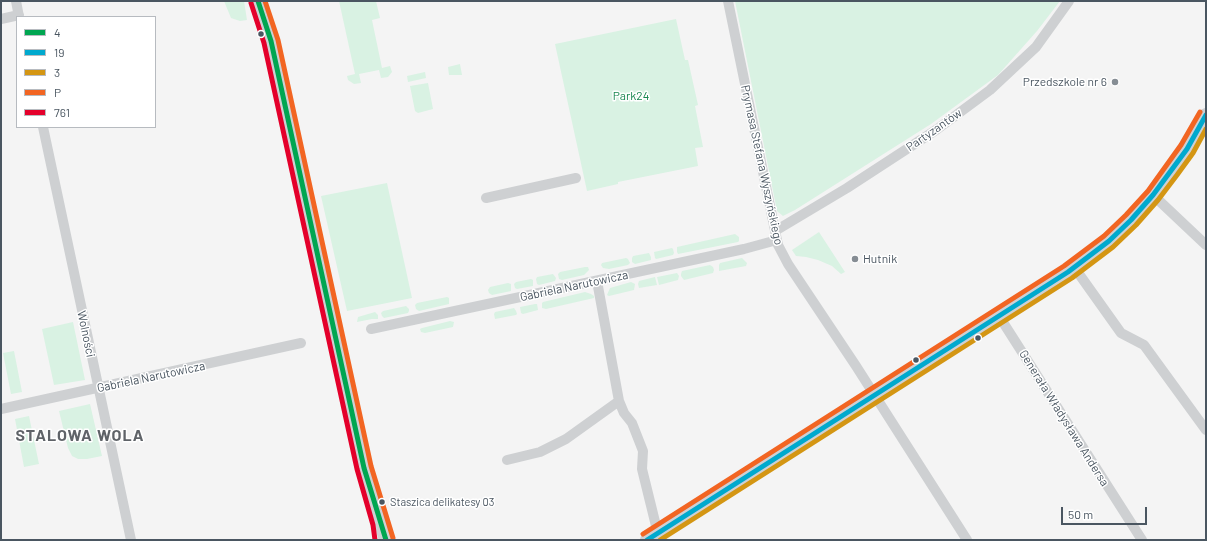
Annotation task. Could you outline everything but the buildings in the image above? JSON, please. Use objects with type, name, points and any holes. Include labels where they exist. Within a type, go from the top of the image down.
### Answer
[{"type":"street","points":[[16,1],[19,16]]},
{"type":"street","points":[[258,1],[271,41],[364,468],[386,540]]},
{"type":"street","points":[[269,1],[271,41]]},
{"type":"street","name":"Prymasa Stefana Wyszyńskiego","points":[[728,1],[776,236],[788,264],[967,540]]},
{"type":"street","name":"Partyzantów","points":[[776,236],[936,130],[990,90],[1036,47],[1069,1]]},
{"type":"street","points":[[1,19],[16,16]]},
{"type":"street","points":[[597,281],[619,401],[624,413],[632,423],[643,451],[642,469],[655,538],[1074,267],[1109,241],[1153,195],[1187,149],[1206,115]]},
{"type":"street","name":"Wolności","points":[[43,128],[131,540]]},
{"type":"street","points":[[486,198],[576,178]]},
{"type":"street","points":[[1153,195],[1206,245]]},
{"type":"street","name":"Gabriela Narutowicza","points":[[371,329],[744,249],[776,236]]},
{"type":"street","points":[[1074,267],[1121,334],[1144,345],[1206,430]]},
{"type":"street","name":"Generała Władysława Andersa","points":[[999,316],[1142,540]]},
{"type":"street","name":"Gabriela Narutowicza","points":[[1,409],[301,344]]},
{"type":"street","points":[[507,460],[540,452],[566,439],[619,401]]},
{"type":"street","points":[[380,524],[382,540]]},
{"type":"green space","points":[[224,1],[244,1],[247,20],[240,21],[231,18]]},
{"type":"green space","points":[[339,1],[376,1],[380,18],[372,20],[382,68],[390,66],[392,72],[388,77],[381,78],[379,70],[359,74],[361,83],[354,84],[348,80],[347,76],[355,74]]},
{"type":"green space","points":[[735,1],[1060,1],[1037,31],[998,75],[931,124],[795,210],[783,216],[777,211]]},
{"type":"green space","name":"Park24","points":[[676,19],[685,60],[688,60],[698,105],[695,106],[703,147],[695,148],[698,166],[618,182],[618,184],[587,191],[555,44]]},
{"type":"green space","points":[[460,64],[462,75],[449,75],[448,67]]},
{"type":"green space","points":[[425,72],[426,78],[408,82],[407,76]]},
{"type":"green space","points":[[428,83],[433,109],[418,113],[415,111],[410,86]]},
{"type":"green space","points":[[387,183],[412,298],[347,311],[321,196]]},
{"type":"green space","points":[[819,232],[845,272],[841,274],[832,266],[818,260],[796,256],[792,250]]},
{"type":"green space","points":[[735,234],[739,237],[738,242],[678,254],[677,252],[677,247]]},
{"type":"green space","points":[[672,248],[674,253],[673,255],[655,258],[654,252]]},
{"type":"green space","points":[[649,253],[651,260],[635,264],[632,262],[633,256]]},
{"type":"green space","points":[[626,258],[630,263],[628,265],[609,269],[603,268],[601,265],[602,263]]},
{"type":"green space","points":[[742,258],[747,263],[746,266],[719,271],[720,263]]},
{"type":"green space","points":[[710,265],[713,267],[713,273],[684,280],[681,276],[682,271]]},
{"type":"green space","points":[[588,267],[589,270],[584,275],[562,280],[559,279],[558,274],[560,272]]},
{"type":"green space","points":[[677,273],[679,276],[678,280],[659,285],[657,277]]},
{"type":"green space","points":[[553,274],[556,278],[555,281],[539,285],[537,284],[537,277]]},
{"type":"green space","points":[[655,277],[657,285],[639,288],[639,281]]},
{"type":"green space","points":[[531,279],[533,280],[533,286],[517,289],[515,288],[514,284],[516,282]]},
{"type":"green space","points":[[631,282],[635,284],[634,290],[609,296],[607,295],[610,288]]},
{"type":"green space","points":[[508,283],[511,284],[511,291],[492,295],[489,293],[488,290],[490,287]]},
{"type":"green space","points":[[585,292],[594,296],[594,298],[546,309],[542,308],[543,302]]},
{"type":"green space","points":[[447,297],[449,298],[449,304],[419,311],[416,309],[415,305],[417,303]]},
{"type":"green space","points":[[537,304],[538,310],[523,314],[521,313],[520,307]]},
{"type":"green space","points":[[406,306],[409,309],[408,313],[384,318],[382,316],[381,313],[383,311]]},
{"type":"green space","points":[[514,308],[517,314],[516,315],[495,319],[495,312]]},
{"type":"green space","points":[[375,312],[378,315],[378,319],[357,322],[358,317]]},
{"type":"green space","points":[[450,321],[454,322],[453,327],[425,333],[421,332],[420,329],[422,328]]},
{"type":"green space","points":[[73,322],[85,380],[54,385],[42,329]]},
{"type":"green space","points":[[14,351],[22,392],[11,394],[3,353]]},
{"type":"green space","points":[[90,404],[102,456],[78,459],[72,456],[68,448],[59,411]]},
{"type":"green space","points":[[29,416],[39,464],[24,467],[15,419]]},
{"type":"transit line","name":"4","points":[[258,1],[271,41],[364,468],[386,540]]},
{"type":"transit line","name":"P","points":[[265,1],[278,40],[371,466],[393,538]]},
{"type":"transit line","name":"761","points":[[251,3],[264,43],[357,469],[373,525],[375,540]]},
{"type":"transit line","name":"P","points":[[643,534],[1064,266],[1104,236],[1148,191],[1181,145],[1200,112]]},
{"type":"transit line","name":"19","points":[[647,540],[1068,272],[1109,241],[1131,220],[1153,195],[1187,149],[1206,115]]},
{"type":"transit line","name":"3","points":[[660,540],[1072,278],[1113,247],[1136,225],[1177,175],[1193,153],[1206,129]]},
{"type":"place","name":"Przedszkole nr 6","points":[[1115,82]]},
{"type":"place","name":"Hutnik","points":[[855,259]]},
{"type":"place","name":"Staszica delikatesy 03","points":[[382,502]]},
{"type":"district","name":"STALOWA WOLA","points":[[80,436]]}]
